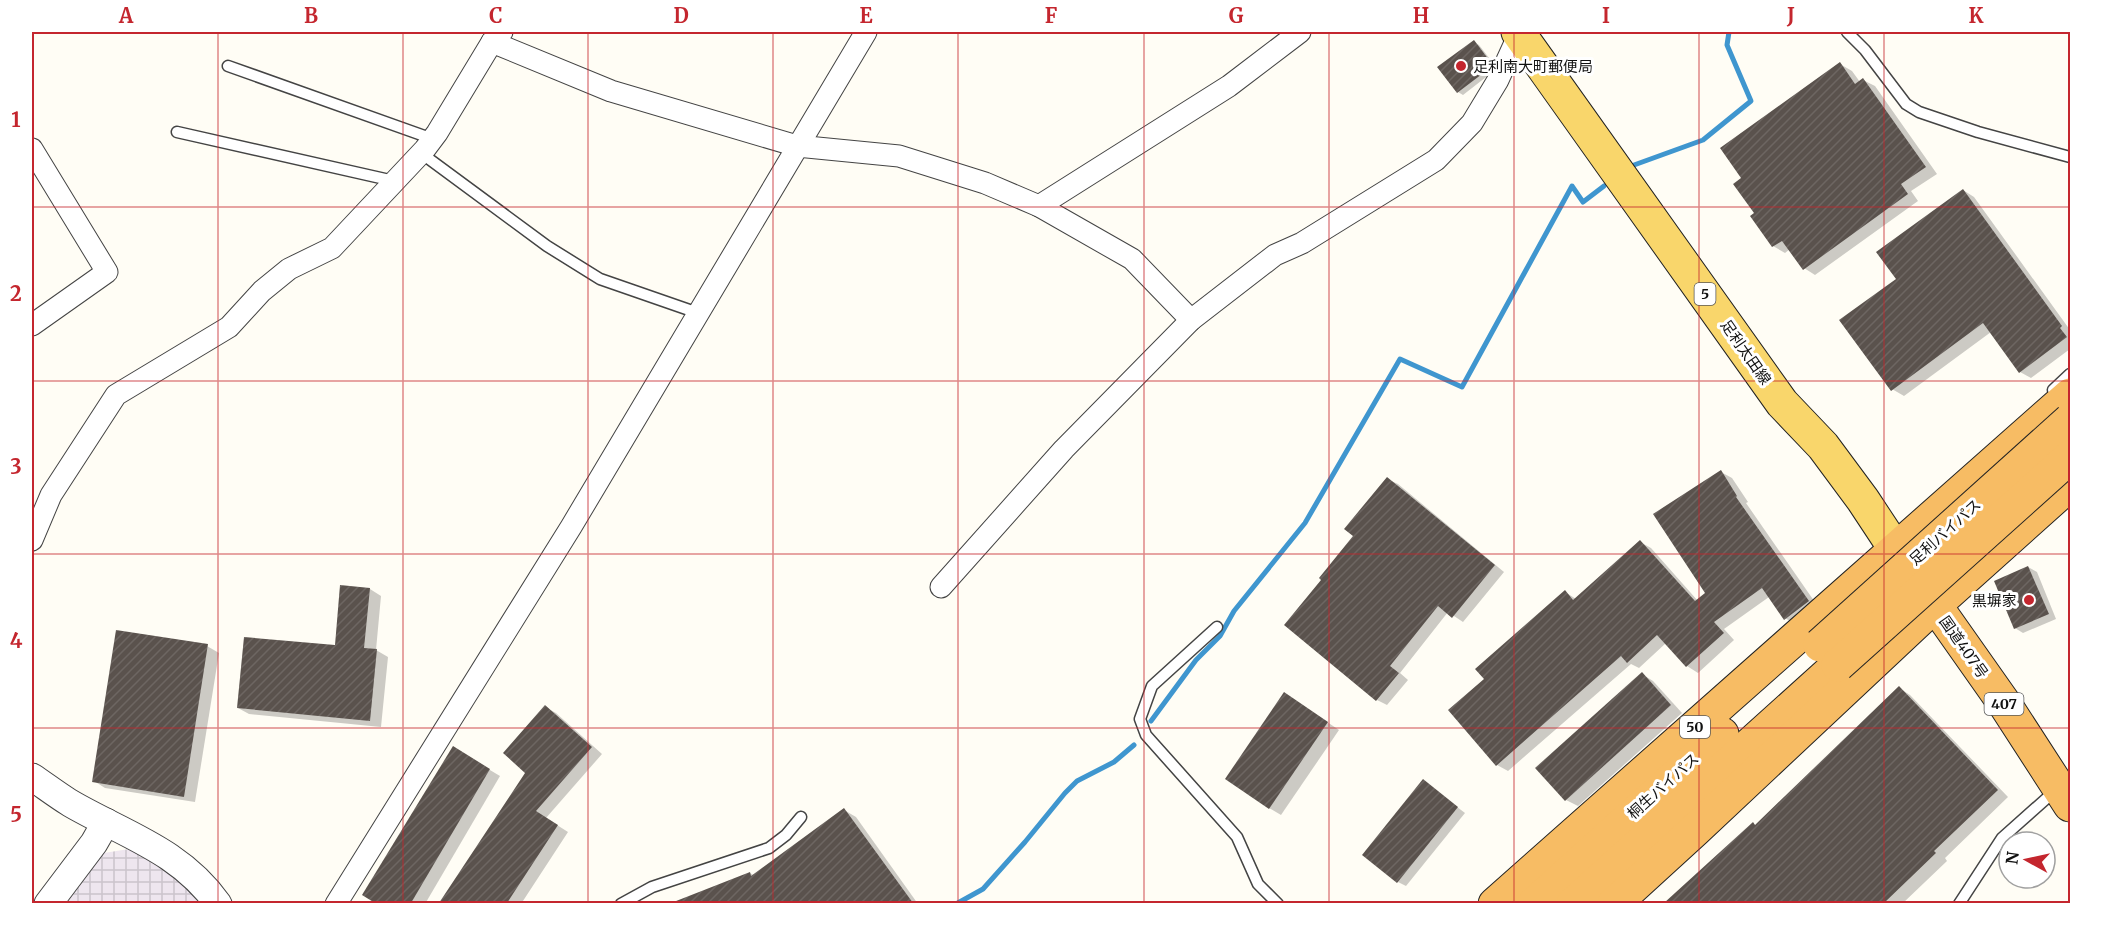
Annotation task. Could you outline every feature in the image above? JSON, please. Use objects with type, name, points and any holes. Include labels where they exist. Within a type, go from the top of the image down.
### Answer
[{"type":"highway","name":"50","points":[[1496,903],[1896,550],[2063,410]]},
{"type":"highway","name":"足利バイパス","points":[[1829,655],[2063,410]]},
{"type":"highway","name":"足利バイパス","points":[[1829,655],[2070,457]]},
{"type":"highway","points":[[1614,903],[1704,822],[1935,605],[2070,484]]},
{"type":"highway","name":"国道407号","points":[[1896,550],[2004,703],[2064,796]]},
{"type":"highway","name":"桐生バイパス","points":[[1534,903],[1829,655]]},
{"type":"highway","name":"桐生バイパス","points":[[1573,903],[1829,655]]},
{"type":"main road","name":"足利太田線","points":[[1520,32],[1782,403],[1824,446],[1896,550]]},
{"type":"street","points":[[336,903],[571,527],[866,32]]},
{"type":"street","points":[[1039,206],[1229,86],[1300,32]]},
{"type":"street","points":[[941,587],[1064,449],[1191,320],[1275,255],[1302,243],[1436,160],[1472,123],[1498,80],[1520,32]]},
{"type":"street","points":[[32,540],[51,495],[116,395],[229,327],[262,291],[289,269],[332,248],[427,146],[497,37],[611,91],[797,146],[899,156],[985,183],[1039,206],[1132,259],[1191,320]]},
{"type":"street","points":[[32,149],[106,272],[32,325]]},
{"type":"street","points":[[32,777],[69,802],[159,849],[192,874],[218,903]]},
{"type":"street","points":[[48,903],[94,843],[106,822]]},
{"type":"lane","points":[[1847,32],[1906,104],[1918,112],[1978,132],[2070,157]]},
{"type":"lane","points":[[228,66],[427,146],[547,246],[600,279],[698,313]]},
{"type":"lane","points":[[177,132],[394,182]]},
{"type":"lane","points":[[2063,410],[2044,401],[2070,374]]},
{"type":"lane","points":[[1217,627],[1152,686],[1140,719],[1146,735],[1237,837],[1258,884],[1278,903]]},
{"type":"lane","points":[[1959,903],[2002,838],[2064,796]]},
{"type":"lane","points":[[621,903],[652,887],[769,848],[786,835],[801,817]]},
{"type":"shaded area","points":[[129,849],[176,876],[191,891],[198,903],[66,904],[104,853]]},
{"type":"building","name":"足利南大町郵便局","points":[[1474,40],[1489,60],[1482,65],[1486,71],[1457,93],[1437,67]]},
{"type":"building","points":[[1840,62],[1855,84],[1863,78],[1926,167],[1901,184],[1908,194],[1803,270],[1782,241],[1772,247],[1750,216],[1754,213],[1733,184],[1741,178],[1720,148]]},
{"type":"building","points":[[1963,189],[2062,326],[2060,328],[2067,337],[2019,373],[1983,323],[1891,391],[1839,320],[1896,279],[1876,252]]},
{"type":"building","points":[[1721,470],[1736,497],[1809,601],[1784,620],[1762,588],[1714,622],[1724,633],[1686,667],[1657,635],[1627,663],[1621,656],[1496,766],[1448,710],[1484,679],[1475,669],[1565,590],[1573,600],[1640,540],[1695,601],[1705,593],[1653,514]]},
{"type":"building","points":[[1387,477],[1495,565],[1452,618],[1438,606],[1390,666],[1399,673],[1376,701],[1284,625],[1353,536],[1344,529]]},
{"type":"building","points":[[2028,566],[2049,614],[2014,629],[1994,581]]},
{"type":"building","points":[[340,585],[370,588],[364,648],[377,649],[370,721],[237,708],[244,637],[335,645]]},
{"type":"building","points":[[116,630],[208,644],[184,797],[92,782]]},
{"type":"building","points":[[1642,672],[1671,705],[1565,801],[1535,768]]},
{"type":"building","points":[[1899,686],[1998,790],[1884,903],[1664,903],[1753,822],[1755,825]]},
{"type":"building","points":[[1284,692],[1328,722],[1269,809],[1225,779]]},
{"type":"building","points":[[545,705],[592,747],[536,811],[558,825],[507,903],[439,903],[525,773],[503,753]]},
{"type":"building","points":[[453,746],[490,769],[411,903],[375,903],[362,895]]},
{"type":"building","points":[[1423,779],[1458,807],[1397,883],[1362,855]]},
{"type":"building","points":[[844,808],[913,903],[671,903],[750,872],[751,876]]},
{"type":"waterway","points":[[1634,165],[1703,140],[1751,101],[1727,45],[1729,32]]},
{"type":"waterway","points":[[1151,721],[1196,660],[1220,636],[1234,611],[1305,523],[1400,359],[1462,387],[1572,186],[1583,202],[1604,186]]},
{"type":"waterway","points":[[956,904],[983,889],[1077,781],[1114,762],[1134,745]]},
{"type":"place","name":"足利南大町郵便局","points":[[1461,66]]},
{"type":"place","name":"黒塀家","points":[[2029,600]]}]
